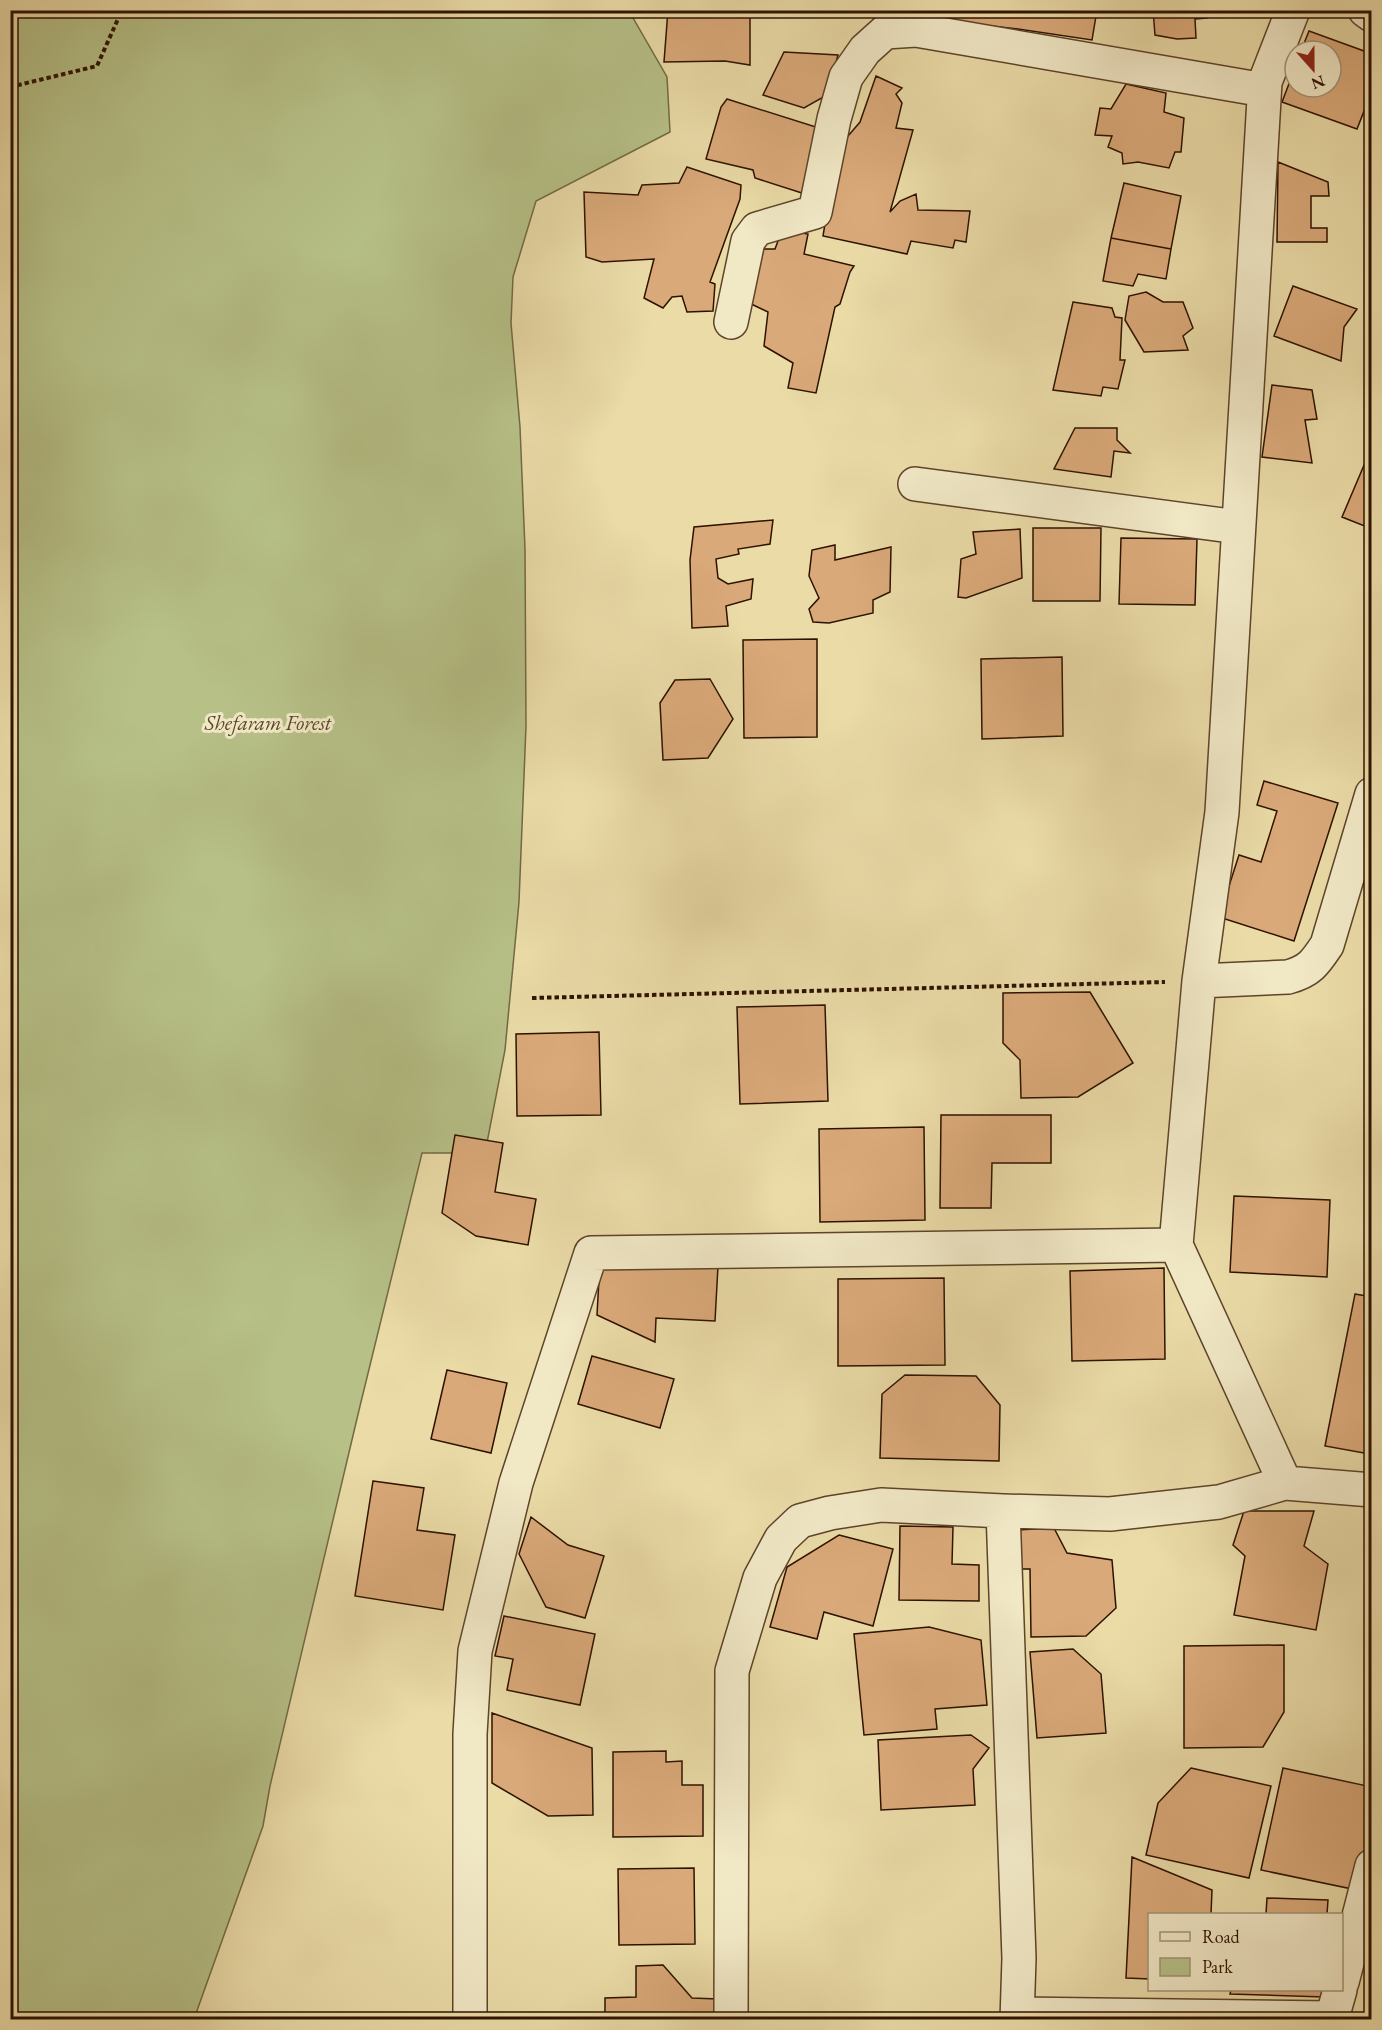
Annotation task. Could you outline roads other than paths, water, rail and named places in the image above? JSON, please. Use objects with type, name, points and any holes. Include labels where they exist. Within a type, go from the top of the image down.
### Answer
[{"type":"street","points":[[1285,1483],[1176,1245],[1199,981],[1222,812],[1264,90],[1293,10]]},
{"type":"street","points":[[1365,10],[1371,15]]},
{"type":"street","points":[[731,322],[748,241],[757,229],[815,212],[834,119],[846,77],[866,50],[885,32],[916,30],[1264,90]]},
{"type":"street","points":[[915,484],[1238,527]]},
{"type":"street","points":[[1199,981],[1288,977],[1302,974],[1315,964],[1327,945],[1371,794]]},
{"type":"street","points":[[471,2019],[470,1734],[475,1651],[516,1483],[591,1253],[1176,1245]]},
{"type":"street","points":[[731,2019],[732,1671],[760,1578],[781,1539],[800,1521],[881,1505],[1004,1511],[1121,1513],[1219,1503],[1285,1483],[1371,1491]]},
{"type":"street","points":[[1004,1511],[1019,1958],[1018,2017],[1332,2018],[1339,1991]]},
{"type":"street","points":[[1343,1974],[1371,1866]]},
{"type":"park label","name":"Shefaram Forest","points":[[268,722]]}]
